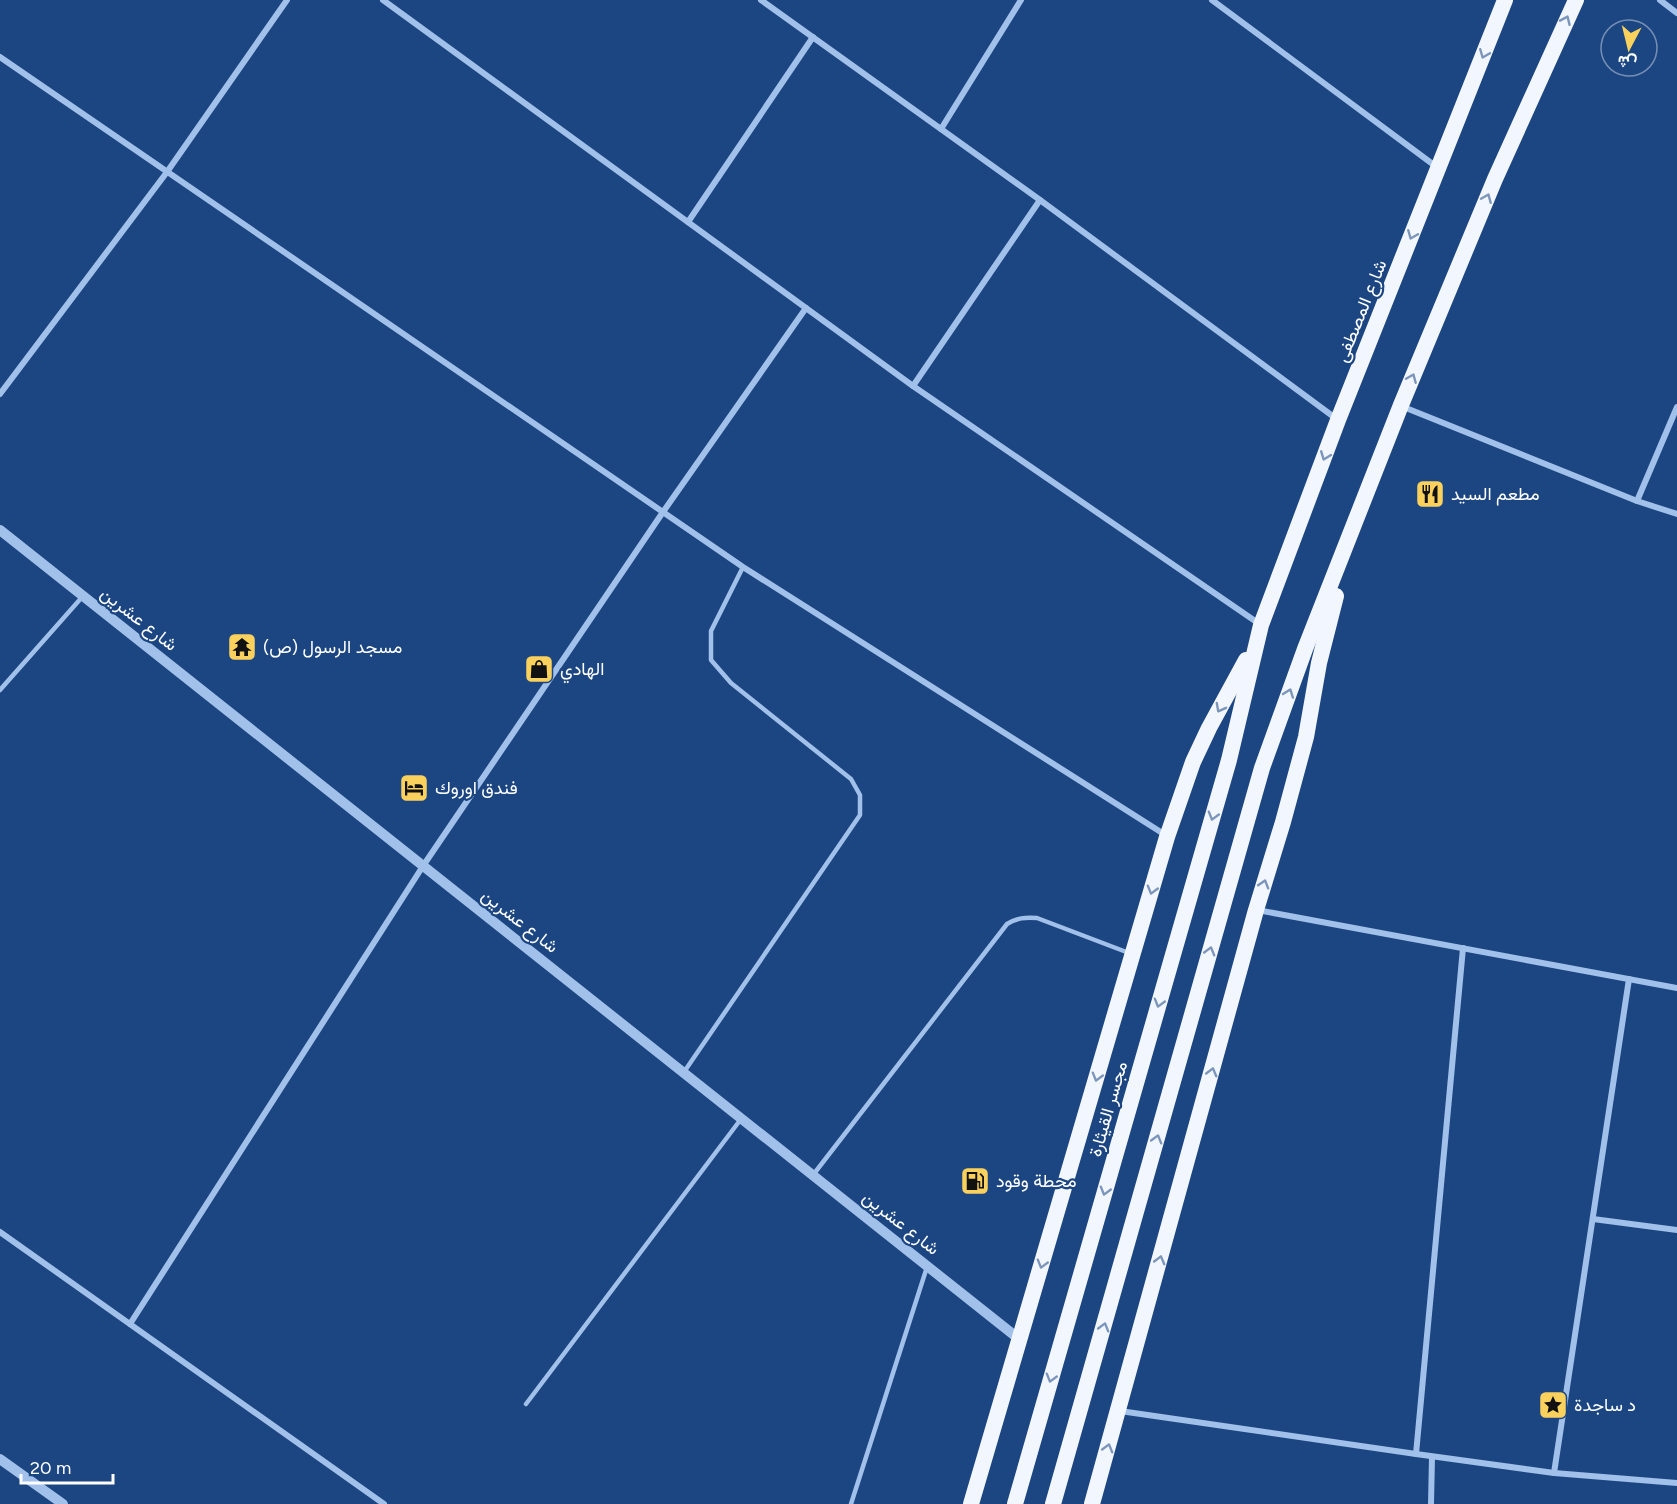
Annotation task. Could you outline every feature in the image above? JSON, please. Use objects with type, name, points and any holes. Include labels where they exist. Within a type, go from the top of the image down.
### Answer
[{"type":"highway","name":"شارع المصطفى","points":[[1259,632],[1338,420],[1506,0]]},
{"type":"highway","points":[[1053,1504],[1262,768],[1305,649],[1401,405],[1495,179],[1576,0]]},
{"type":"highway","points":[[1092,1504],[1306,737],[1319,663],[1353,531]]},
{"type":"highway","points":[[971,1504],[1167,837],[1193,762],[1259,632]]},
{"type":"highway","name":"مجسر القيثارة","points":[[1015,1504],[1229,760],[1259,632]]},
{"type":"street","points":[[0,394],[167,172],[287,0]]},
{"type":"street","points":[[383,0],[913,386],[1259,632]]},
{"type":"street","points":[[761,0],[1040,200],[1338,420]]},
{"type":"street","points":[[941,129],[1021,0]]},
{"type":"street","points":[[1212,0],[1438,168]]},
{"type":"street","points":[[1660,0],[1677,13]]},
{"type":"street","points":[[688,222],[813,37]]},
{"type":"street","points":[[0,57],[743,567],[1167,837]]},
{"type":"street","points":[[913,386],[1040,200]]},
{"type":"street","points":[[130,1324],[423,866],[663,512],[806,308]]},
{"type":"street","points":[[1401,405],[1637,501],[1677,514]]},
{"type":"street","points":[[1637,501],[1677,407]]},
{"type":"street","name":"شارع عشرين","points":[[0,530],[1020,1339]]},
{"type":"street","points":[[1256,910],[1677,988]]},
{"type":"street","points":[[1416,1454],[1463,948]]},
{"type":"street","points":[[1554,1473],[1629,979]]},
{"type":"street","points":[[1593,1219],[1677,1230]]},
{"type":"street","points":[[0,1232],[384,1504]]},
{"type":"street","points":[[1119,1411],[1554,1473],[1677,1483]]},
{"type":"street","points":[[1431,1504],[1432,1457]]},
{"type":"street","points":[[0,1459],[63,1504]]},
{"type":"lane","points":[[684,1072],[860,815],[860,795],[851,779],[731,683],[711,660],[711,631],[743,567]]},
{"type":"lane","points":[[0,690],[83,596]]},
{"type":"lane","points":[[813,1175],[1007,924],[1025,917],[1037,918],[1133,955]]},
{"type":"lane","points":[[526,1404],[742,1118]]},
{"type":"lane","points":[[851,1504],[928,1265]]},
{"type":"place","name":"مطعم السيد","points":[[1430,494]]},
{"type":"place","name":"مسجد الرسول (ص)","points":[[242,647]]},
{"type":"place","name":"الهادي","points":[[539,669]]},
{"type":"place","name":"فندق اوروك","points":[[414,788]]},
{"type":"place","name":"محطة وقود","points":[[975,1181]]},
{"type":"place","name":"د ساجدة","points":[[1553,1405]]}]
